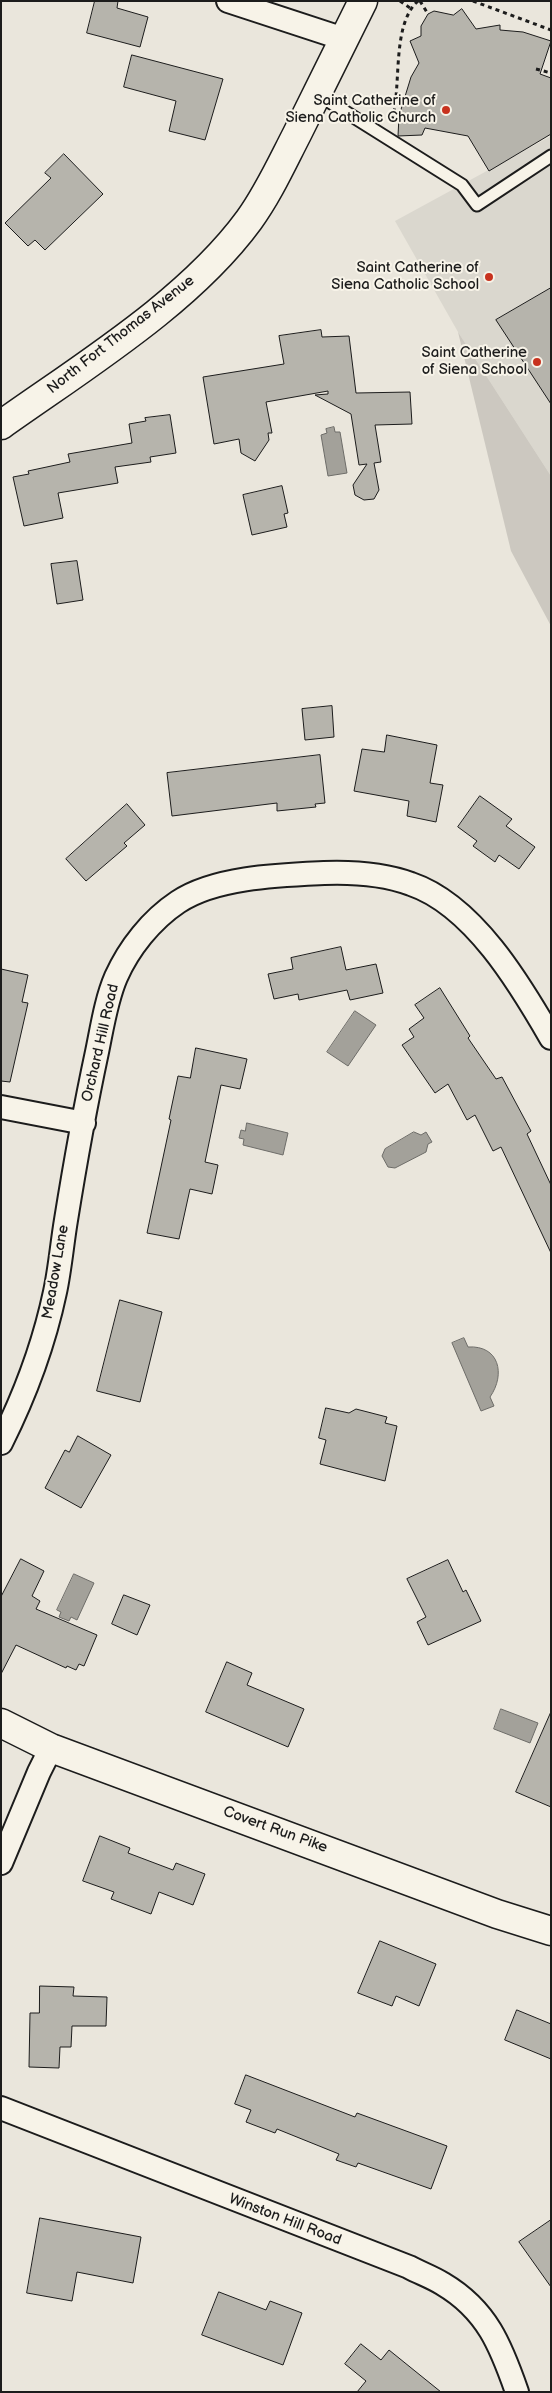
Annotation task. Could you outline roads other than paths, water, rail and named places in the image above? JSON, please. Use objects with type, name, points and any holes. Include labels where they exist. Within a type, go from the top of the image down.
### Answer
[{"type":"street","points":[[228,1],[344,39]]},
{"type":"street","name":"North Fort Thomas Avenue","points":[[1,425],[122,338],[167,303],[217,259],[249,220],[270,186],[363,1]]},
{"type":"street","name":"Orchard Hill Road","points":[[1,1107],[84,1124],[108,1003],[115,978],[128,954],[136,942],[170,908],[195,893],[221,884],[326,873],[374,875],[412,884],[436,896],[468,921],[500,958],[551,1038]]},
{"type":"street","name":"Meadow Lane","points":[[1,1443],[16,1412],[49,1318],[56,1290],[84,1124]]},
{"type":"street","name":"Covert Run Pike","points":[[1,1723],[52,1748],[497,1914],[551,1931]]},
{"type":"street","points":[[1,1864],[39,1772],[52,1748]]},
{"type":"street","name":"Winston Hill Road","points":[[1,2108],[409,2267],[442,2283],[463,2297],[483,2318],[496,2336],[517,2392]]},
{"type":"lane","points":[[317,94],[462,185],[477,205],[551,156]]},
{"type":"place","name":"Saint Catherine of Siena Catholic Church","points":[[446,110]]},
{"type":"place","name":"Saint Catherine of Siena Catholic School","points":[[489,277]]},
{"type":"place","name":"Saint Catherine of Siena School","points":[[537,362]]}]
